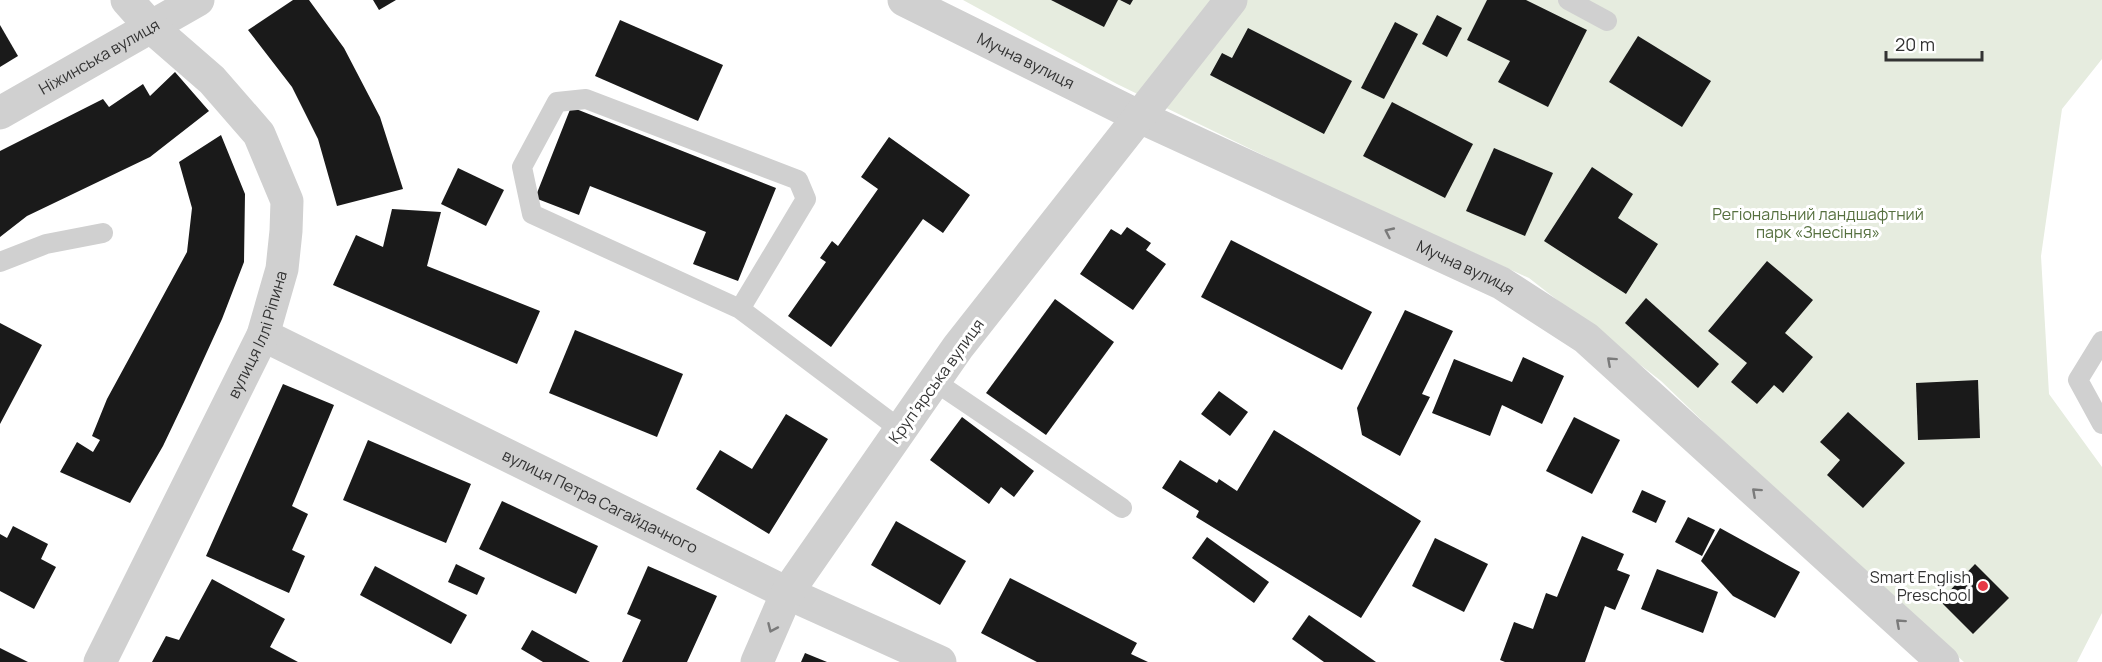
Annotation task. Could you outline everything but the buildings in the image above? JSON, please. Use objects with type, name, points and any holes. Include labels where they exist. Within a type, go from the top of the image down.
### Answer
[{"type":"street","name":"вулиця Іллі Ріпина","points":[[100,662],[263,335],[282,269],[287,201],[259,134],[212,80],[151,27],[127,0]]},
{"type":"street","name":"Ніжинська вулиця","points":[[0,113],[198,0]]},
{"type":"street","name":"Мучна вулиця","points":[[904,0],[1140,117],[1501,283],[1586,338],[1943,662]]},
{"type":"street","name":"Крупʼярська вулиця","points":[[757,662],[787,593],[958,347],[1231,0]]},
{"type":"street","name":"вулиця Петра Сагайдачного","points":[[263,335],[787,593],[940,662]]},
{"type":"lane","points":[[1568,0],[1607,21]]},
{"type":"lane","points":[[740,309],[806,199],[798,180],[586,99],[557,102],[522,167],[532,214],[740,309],[901,430]]},
{"type":"lane","points":[[0,262],[45,244],[103,233]]},
{"type":"lane","points":[[2102,341],[2078,380],[2102,424]]},
{"type":"lane","points":[[934,381],[1122,508]]},
{"type":"green space","name":"Регіональний ландшафтний парк «Знесіння»","points":[[963,0],[2102,0],[2102,59],[2062,109],[2041,256],[2049,394],[2102,467],[2102,613],[2077,662],[1964,662],[1826,540],[1661,381],[1529,278],[1322,184],[1117,84]]},
{"type":"place","name":"Smart English Preschool","points":[[1983,586]]}]
